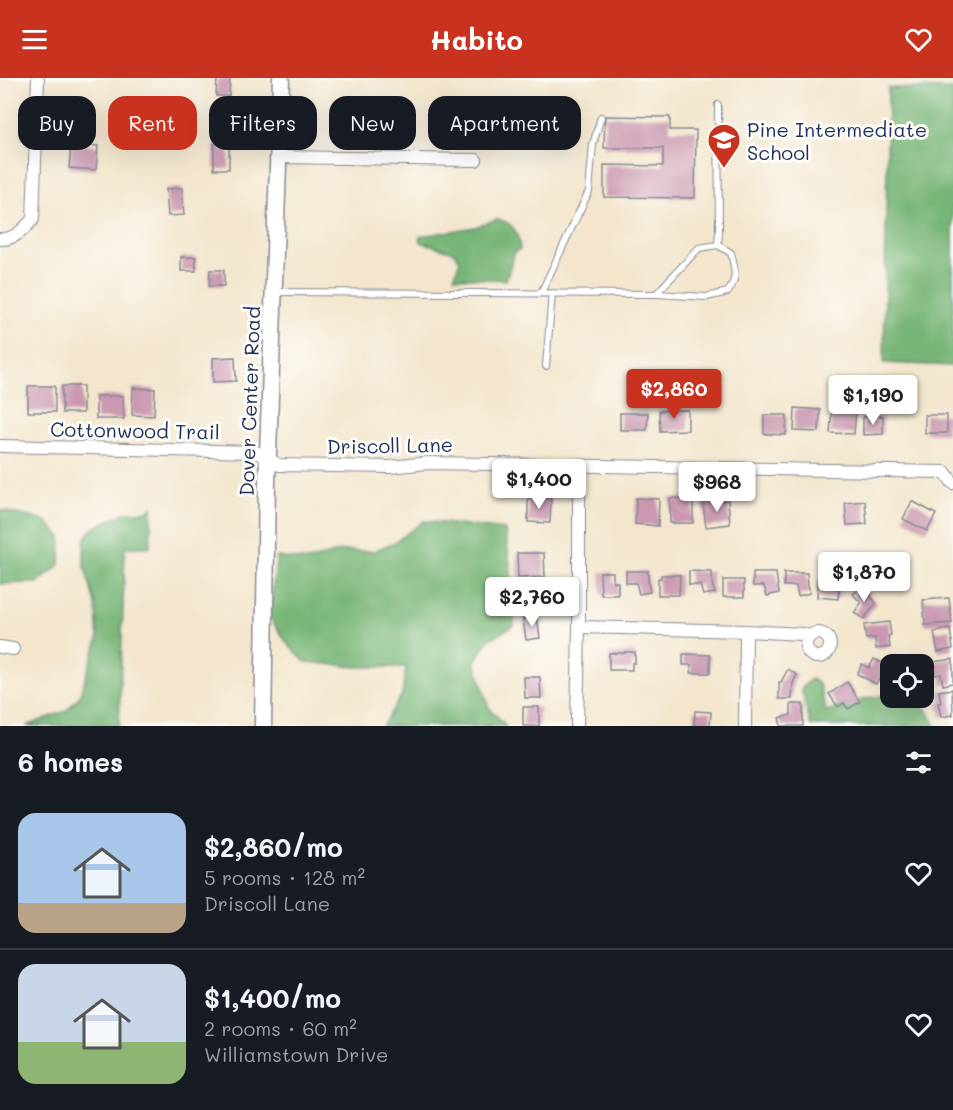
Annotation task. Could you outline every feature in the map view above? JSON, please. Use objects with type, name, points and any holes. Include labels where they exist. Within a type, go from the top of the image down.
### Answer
[{"type":"street","points":[[0,239],[5,240],[20,233],[33,219],[38,78]]},
{"type":"street","name":"Dover Center Road","points":[[262,726],[268,458],[281,78]]},
{"type":"street","points":[[278,157],[476,160]]},
{"type":"street","name":"Cottonwood Trail","points":[[0,446],[256,452],[268,458]]},
{"type":"street","name":"Driscoll Lane","points":[[268,458],[279,465],[312,466],[390,467],[428,463],[536,466],[948,467]]},
{"type":"street","points":[[577,726],[579,465]]},
{"type":"street","points":[[948,467],[953,483]]},
{"type":"street","points":[[579,627],[746,631],[810,636]]},
{"type":"street","points":[[745,726],[746,631]]},
{"type":"street","points":[[0,647],[13,649]]},
{"type":"lane","points":[[718,105],[718,246]]},
{"type":"lane","points":[[541,293],[590,191],[593,144],[601,117]]},
{"type":"lane","points":[[274,292],[656,294],[707,297],[728,292],[735,282],[735,268],[731,254],[718,246],[699,248],[656,294]]},
{"type":"lane","points":[[546,366],[552,293]]},
{"type":"green space","points":[[888,88],[953,89],[953,366],[884,363]]},
{"type":"green space","points":[[497,219],[514,229],[520,249],[515,251],[506,280],[454,277],[460,260],[454,252],[421,242],[420,236],[475,227]]},
{"type":"green space","points":[[152,507],[150,547],[125,547],[119,726],[26,726],[66,711],[79,697],[98,640],[96,607],[84,564],[84,541],[91,530],[103,523],[125,513],[147,511]]},
{"type":"green space","points":[[0,510],[46,521],[61,537],[60,565],[38,583],[0,584]]},
{"type":"green space","points":[[424,521],[505,530],[515,601],[514,625],[489,640],[475,661],[489,708],[506,726],[382,726],[402,695],[406,667],[358,667],[305,662],[287,643],[269,616],[277,557],[309,561],[341,551],[374,551],[395,542]]},
{"type":"green space","points":[[811,679],[819,684],[826,711],[880,696],[880,708],[924,708],[928,711],[936,726],[811,726],[801,689]]},
{"type":"building","points":[[217,78],[230,78],[229,96],[216,96]]},
{"type":"building","points":[[605,116],[670,117],[670,130],[696,130],[695,198],[604,197],[604,165],[663,166],[663,148],[604,148]]},
{"type":"building","points":[[96,146],[98,146],[96,170],[69,168],[70,150],[96,150]]},
{"type":"building","points":[[214,150],[229,150],[229,169],[214,169]]},
{"type":"building","points":[[182,188],[184,215],[168,216],[166,189]]},
{"type":"building","points":[[181,257],[196,257],[196,271],[181,271]]},
{"type":"building","points":[[210,270],[224,270],[224,286],[209,286]]},
{"type":"building","points":[[235,357],[236,381],[213,382],[213,358]]},
{"type":"building","points":[[28,386],[55,386],[55,412],[28,412]]},
{"type":"building","points":[[62,386],[83,386],[83,413],[62,413]]},
{"type":"building","points":[[133,388],[155,389],[154,416],[132,415]]},
{"type":"building","points":[[96,396],[123,396],[124,419],[96,419]]},
{"type":"building","points":[[795,408],[820,410],[819,432],[794,431]]},
{"type":"building","points":[[832,408],[856,409],[854,434],[830,433]]},
{"type":"building","points":[[688,410],[688,430],[660,431],[659,411]]},
{"type":"building","points":[[620,413],[648,413],[647,430],[620,430]]},
{"type":"building","points":[[764,415],[787,415],[786,435],[764,434]]},
{"type":"building","points":[[925,415],[947,415],[947,433],[925,433]]},
{"type":"building","points":[[883,416],[883,434],[863,435],[863,417]]},
{"type":"building","points":[[528,498],[551,498],[550,523],[528,522]]},
{"type":"building","points":[[636,498],[659,499],[658,526],[635,524]]},
{"type":"building","points":[[670,498],[693,498],[693,523],[670,523]]},
{"type":"building","points":[[728,500],[730,524],[706,527],[703,503]]},
{"type":"building","points":[[865,501],[867,524],[847,525],[845,503]]},
{"type":"building","points":[[912,501],[936,514],[927,531],[903,519]]},
{"type":"building","points":[[517,553],[544,553],[545,577],[518,578]]},
{"type":"building","points":[[626,571],[648,571],[650,592],[639,594],[636,583],[626,583]]},
{"type":"building","points":[[689,571],[712,572],[715,593],[703,595],[700,585],[689,585]]},
{"type":"building","points":[[600,572],[613,572],[613,582],[618,582],[618,595],[601,595]]},
{"type":"building","points":[[753,573],[776,573],[779,593],[767,596],[764,586],[753,586]]},
{"type":"building","points":[[784,573],[807,573],[810,593],[798,596],[796,586],[784,586]]},
{"type":"building","points":[[661,575],[680,575],[679,595],[658,595],[658,578],[661,578]]},
{"type":"building","points":[[723,580],[744,580],[744,597],[723,597]]},
{"type":"building","points":[[818,580],[840,581],[838,599],[817,597]]},
{"type":"building","points":[[522,584],[542,584],[543,608],[523,609]]},
{"type":"building","points":[[863,586],[876,603],[864,619],[854,613],[861,603],[853,594]]},
{"type":"building","points":[[949,598],[952,623],[925,625],[923,600]]},
{"type":"building","points":[[537,617],[540,638],[526,640],[523,619]]},
{"type":"building","points":[[889,622],[890,647],[876,649],[875,638],[866,639],[864,625]]},
{"type":"building","points":[[950,629],[953,649],[938,652],[934,632]]},
{"type":"building","points":[[635,652],[635,663],[632,663],[632,670],[609,670],[609,653]]},
{"type":"building","points":[[683,654],[710,655],[710,673],[691,673],[691,665],[683,665]]},
{"type":"building","points":[[874,659],[880,662],[880,677],[876,684],[857,674],[862,664],[869,668]]},
{"type":"building","points":[[953,659],[953,683],[943,685],[941,674],[935,675],[934,662]]},
{"type":"building","points":[[788,669],[797,675],[793,683],[792,699],[779,699],[779,682]]},
{"type":"building","points":[[524,677],[540,677],[541,698],[525,698]]},
{"type":"building","points":[[847,682],[860,702],[848,709],[844,703],[838,707],[829,694]]},
{"type":"building","points":[[952,689],[953,715],[941,717],[938,703],[941,703],[939,691]]},
{"type":"building","points":[[791,704],[803,704],[803,726],[781,726],[779,718],[791,715]]},
{"type":"building","points":[[523,707],[539,707],[539,726],[523,726]]},
{"type":"building","points":[[695,711],[711,712],[710,726],[694,726]]},
{"type":"place","name":"Pine Intermediate School","points":[[724,169]]}]
